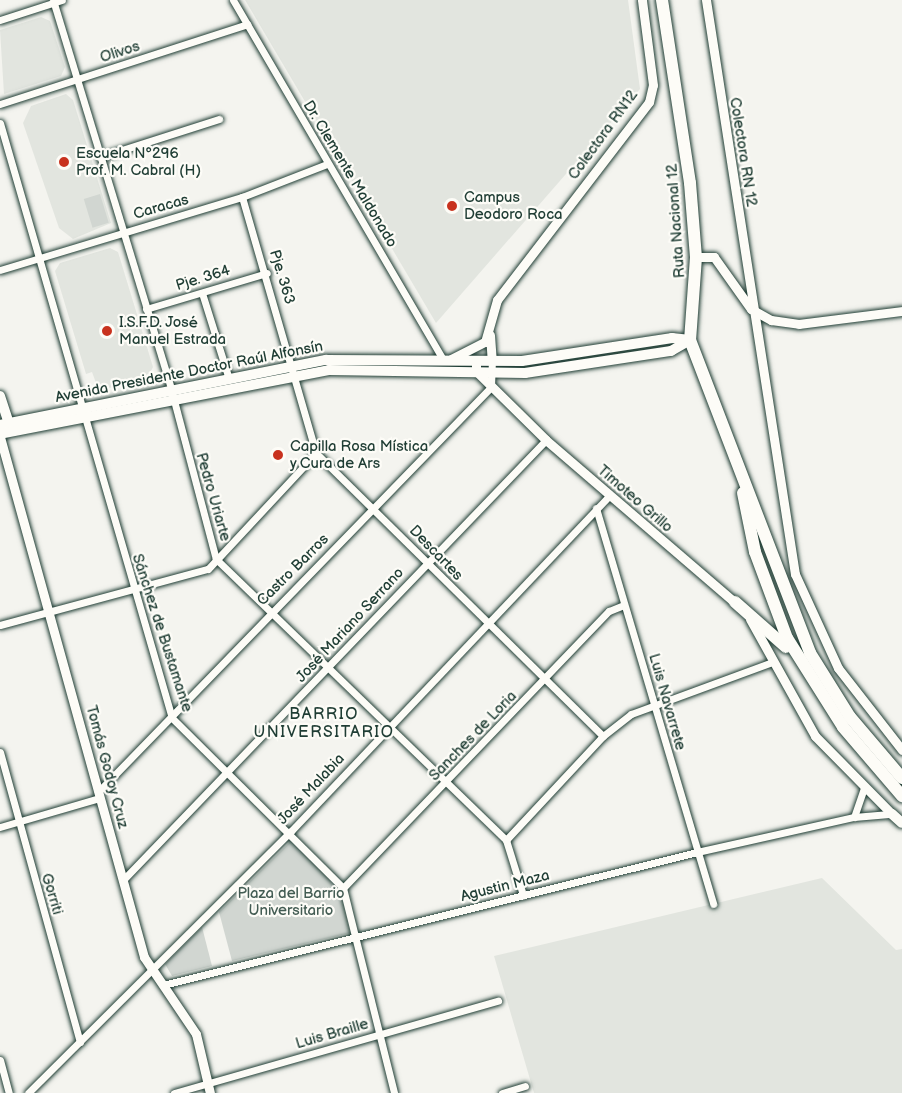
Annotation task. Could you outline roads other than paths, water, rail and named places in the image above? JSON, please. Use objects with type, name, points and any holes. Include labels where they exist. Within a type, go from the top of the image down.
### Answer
[{"type":"highway","name":"Ruta Nacional 12","points":[[662,0],[696,257],[690,340],[810,653],[850,717],[902,778]]},
{"type":"highway","name":"Ruta Nacional 12","points":[[740,468],[755,552],[800,663],[843,727],[902,796]]},
{"type":"highway","points":[[735,602],[774,632],[800,663]]},
{"type":"main road","name":"Avenida Presidente Doctor Raúl Alfonsín","points":[[172,395],[229,379],[293,371],[493,367],[690,340]]},
{"type":"main road","name":"Avenida Presidente Doctor Raúl Alfonsín","points":[[4,430],[85,410],[293,371],[326,360],[444,361],[476,366]]},
{"type":"main road","points":[[0,396],[4,430]]},
{"type":"main road","points":[[892,814],[902,823]]},
{"type":"street","name":"Dr. Clemente Maldonado","points":[[233,0],[444,361]]},
{"type":"street","name":"Colectora RN12","points":[[493,367],[490,332],[497,300],[649,102],[653,85],[642,0]]},
{"type":"street","name":"Colectora RN 12","points":[[706,0],[751,309],[795,574],[838,668],[902,750]]},
{"type":"street","points":[[0,20],[57,1]]},
{"type":"street","name":"Pedro Uriarte","points":[[57,1],[77,81],[172,395],[216,559],[506,840],[523,895]]},
{"type":"street","name":"Olivos","points":[[0,104],[77,81],[247,24]]},
{"type":"street","points":[[100,157],[219,119]]},
{"type":"street","name":"Sánchez de Bustamante","points":[[0,123],[42,257],[132,589],[172,718],[291,831],[343,888],[382,1034],[394,1093]]},
{"type":"street","name":"Caracas","points":[[0,270],[243,197],[327,164]]},
{"type":"street","name":"Pje. 363","points":[[243,197],[267,273],[293,371]]},
{"type":"street","points":[[696,257],[719,261],[751,309],[771,320],[799,324],[902,311]]},
{"type":"street","name":"Pje. 364","points":[[146,309],[267,273]]},
{"type":"street","points":[[202,293],[229,379]]},
{"type":"street","points":[[444,361],[479,349],[490,332]]},
{"type":"street","name":"Timoteo Grillo","points":[[476,366],[491,387],[608,497],[735,602],[815,736],[892,814]]},
{"type":"street","points":[[491,387],[493,367]]},
{"type":"street","name":"Descartes","points":[[293,371],[316,453],[373,507],[484,622],[603,736]]},
{"type":"street","name":"Castro Barros","points":[[99,795],[270,612],[491,387]]},
{"type":"street","name":"Tomás Godoy Cruz","points":[[4,430],[99,795],[150,970],[163,985],[196,1034],[209,1088]]},
{"type":"street","name":"José Mariano Serrano","points":[[123,880],[546,440]]},
{"type":"street","points":[[0,625],[208,569],[316,453]]},
{"type":"street","name":"José Malabia","points":[[28,1093],[291,831],[484,622],[608,497]]},
{"type":"street","name":"Luis Navarrete","points":[[596,508],[713,904]]},
{"type":"street","name":"Sanches de Loria","points":[[343,888],[546,680],[609,611],[624,605]]},
{"type":"street","points":[[506,840],[603,736],[654,703],[772,662]]},
{"type":"street","name":"Gorriti","points":[[0,752],[80,1042]]},
{"type":"street","points":[[854,817],[864,788]]},
{"type":"street","points":[[0,827],[99,795]]},
{"type":"street","name":"Agustin Maza","points":[[163,985],[697,852],[854,817],[892,814]]},
{"type":"street","name":"Luis Braille","points":[[174,1093],[209,1088],[382,1034],[498,1001]]},
{"type":"street","points":[[0,1060],[9,1093]]},
{"type":"street","points":[[502,1093],[525,1086]]},
{"type":"place","name":"Escuela Nº296 Prof. M. Cabral (H)","points":[[64,162]]},
{"type":"place","name":"Campus Deodoro Roca","points":[[452,206]]},
{"type":"place","name":"I.S.F.D. José Manuel Estrada","points":[[107,331]]},
{"type":"place","name":"Capilla Rosa Mística y Cura de Ars","points":[[278,455]]},
{"type":"district","name":"BARRIO UNIVERSITARIO","points":[[324,724]]},
{"type":"park label","name":"Plaza del Barrio Universitario","points":[[291,902]]}]
